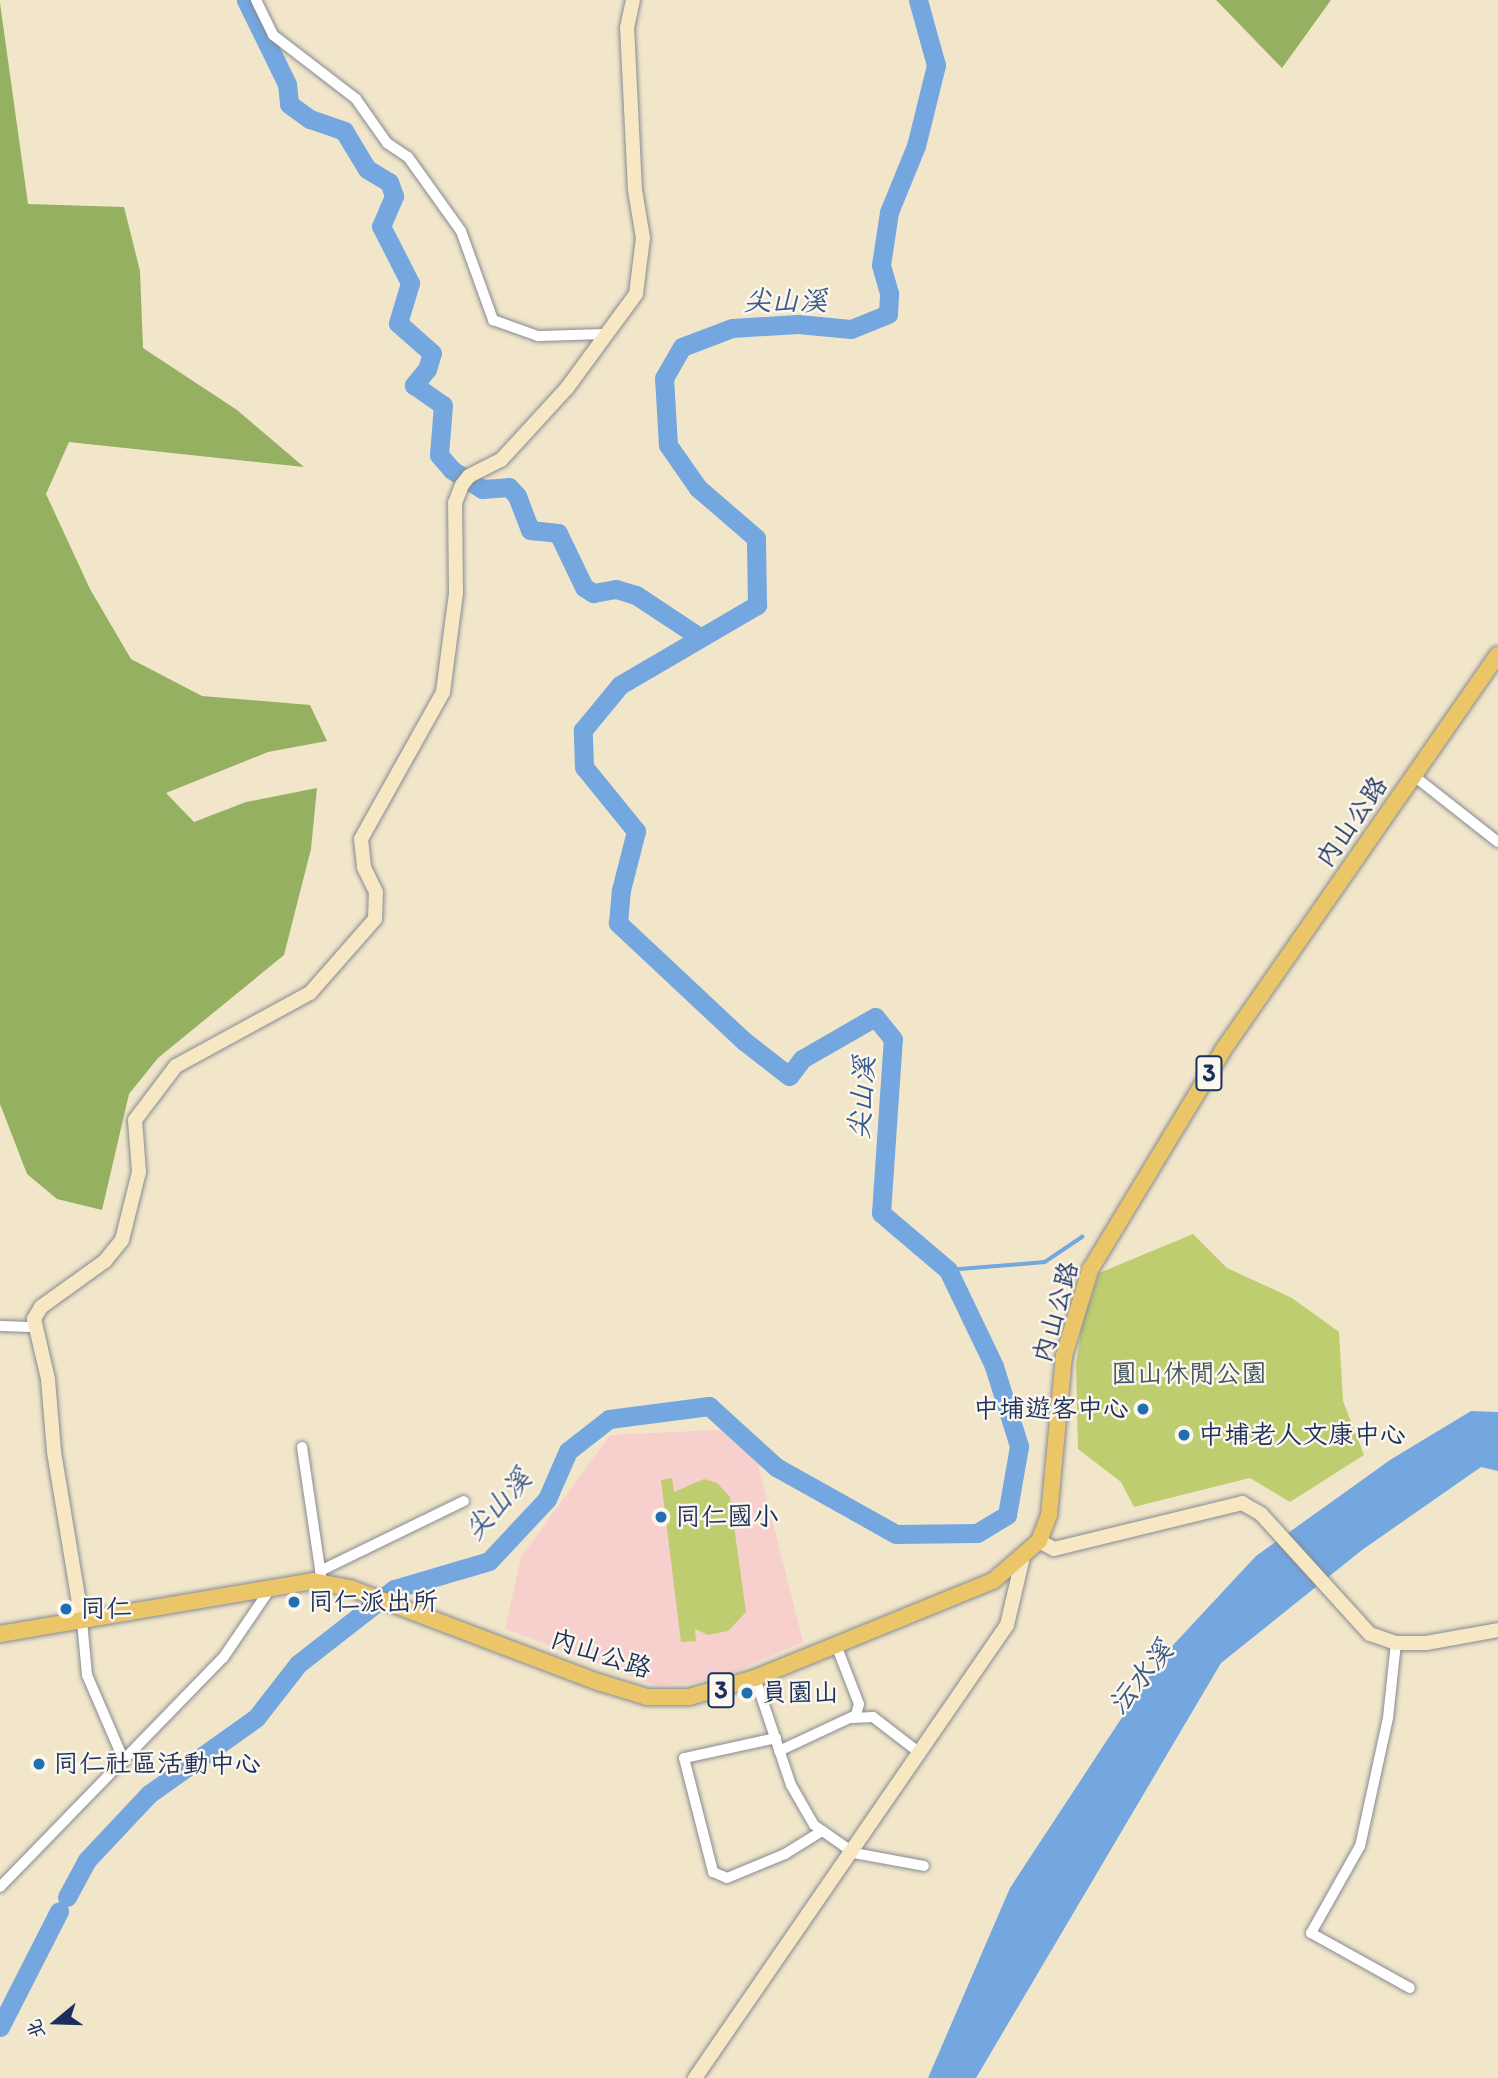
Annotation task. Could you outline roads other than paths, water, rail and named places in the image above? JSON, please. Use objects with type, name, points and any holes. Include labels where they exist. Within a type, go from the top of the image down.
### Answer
[{"type":"main road","name":"內山公路","points":[[321,1577],[647,1697],[689,1697],[755,1678],[993,1581],[1039,1541],[1049,1515],[1064,1356],[1090,1270],[1223,1049],[1498,655]]},
{"type":"main road","name":"3","points":[[0,1634],[270,1589],[321,1577]]},
{"type":"street","points":[[256,0],[273,35],[356,99],[387,143],[408,157],[461,231],[493,320],[538,336],[607,334]]},
{"type":"street","points":[[124,1761],[87,1675],[82,1620],[54,1451],[48,1378],[32,1327],[41,1307],[105,1261],[122,1240],[139,1172],[135,1120],[176,1066],[310,993],[375,919],[376,892],[364,867],[361,839],[443,692],[456,593],[455,503],[466,481],[501,460],[567,388],[636,294],[643,238],[635,190],[627,28],[632,0]]},
{"type":"street","points":[[1414,776],[1498,842]]},
{"type":"street","points":[[0,1326],[32,1327]]},
{"type":"street","points":[[302,1447],[321,1577],[464,1501]]},
{"type":"street","points":[[1039,1541],[1054,1549],[1189,1518],[1229,1504],[1242,1503],[1261,1514],[1321,1585],[1370,1634],[1396,1643],[1426,1643],[1498,1630]]},
{"type":"street","points":[[695,2078],[854,1853],[1007,1625],[1023,1557]]},
{"type":"street","points":[[0,1887],[223,1658],[270,1589]]},
{"type":"street","points":[[1396,1643],[1388,1718],[1360,1846],[1311,1933],[1410,1988]]},
{"type":"street","points":[[836,1645],[859,1704],[853,1718]]},
{"type":"street","points":[[755,1678],[802,1809],[821,1830],[854,1853],[924,1866]]},
{"type":"street","points":[[779,1751],[853,1718],[873,1717],[920,1753]]},
{"type":"street","points":[[776,1738],[684,1758],[713,1872],[727,1878],[785,1854],[821,1830]]},
{"type":"water","points":[[1471,1411],[1498,1412],[1498,1471],[1481,1467],[1362,1550],[1221,1663],[976,2078],[928,2078],[1010,1888],[1161,1658],[1256,1556],[1390,1460]]},
{"type":"waterway","points":[[246,0],[287,84],[289,104],[310,119],[344,131],[367,169],[389,182],[394,196],[381,226],[410,283],[398,323],[432,353],[427,369],[414,385],[443,405],[439,455],[452,470],[482,489],[509,487],[517,496],[530,530],[558,533],[584,587],[593,593],[616,589],[636,595],[698,636]]},
{"type":"waterway","name":"尖山溪","points":[[67,1897],[87,1860],[149,1794],[256,1718],[298,1664],[394,1589],[489,1561],[547,1499],[568,1451],[609,1419],[709,1406],[776,1467],[896,1534],[977,1533],[1007,1515],[1019,1446],[994,1366],[948,1270],[881,1213],[893,1039],[875,1017],[802,1059],[789,1076],[744,1041],[618,923],[621,890],[636,831],[584,767],[583,730],[620,685],[757,605],[756,538],[698,488],[668,445],[664,378],[682,347],[732,328],[798,324],[851,329],[888,314],[889,293],[881,265],[889,212],[916,146],[936,65],[918,0]]},
{"type":"waterway","points":[[948,1270],[1045,1262],[1082,1237]]},
{"type":"waterway","name":"尖山溪","points":[[0,2027],[59,1911]]},
{"type":"place","name":"中埔遊客中心","points":[[1143,1409]]},
{"type":"place","name":"中埔老人文康中心","points":[[1184,1435]]},
{"type":"place","name":"同仁國小","points":[[661,1517]]},
{"type":"place","name":"同仁派出所","points":[[294,1602]]},
{"type":"place","name":"同仁","points":[[66,1609]]},
{"type":"place","name":"員園山","points":[[747,1693]]},
{"type":"place","name":"同仁社區活動中心","points":[[39,1764]]},
{"type":"park label","name":"圓山休閒公園","points":[[1189,1374]]},
{"type":"water label","name":"沄水溪","points":[[1140,1677]]}]
